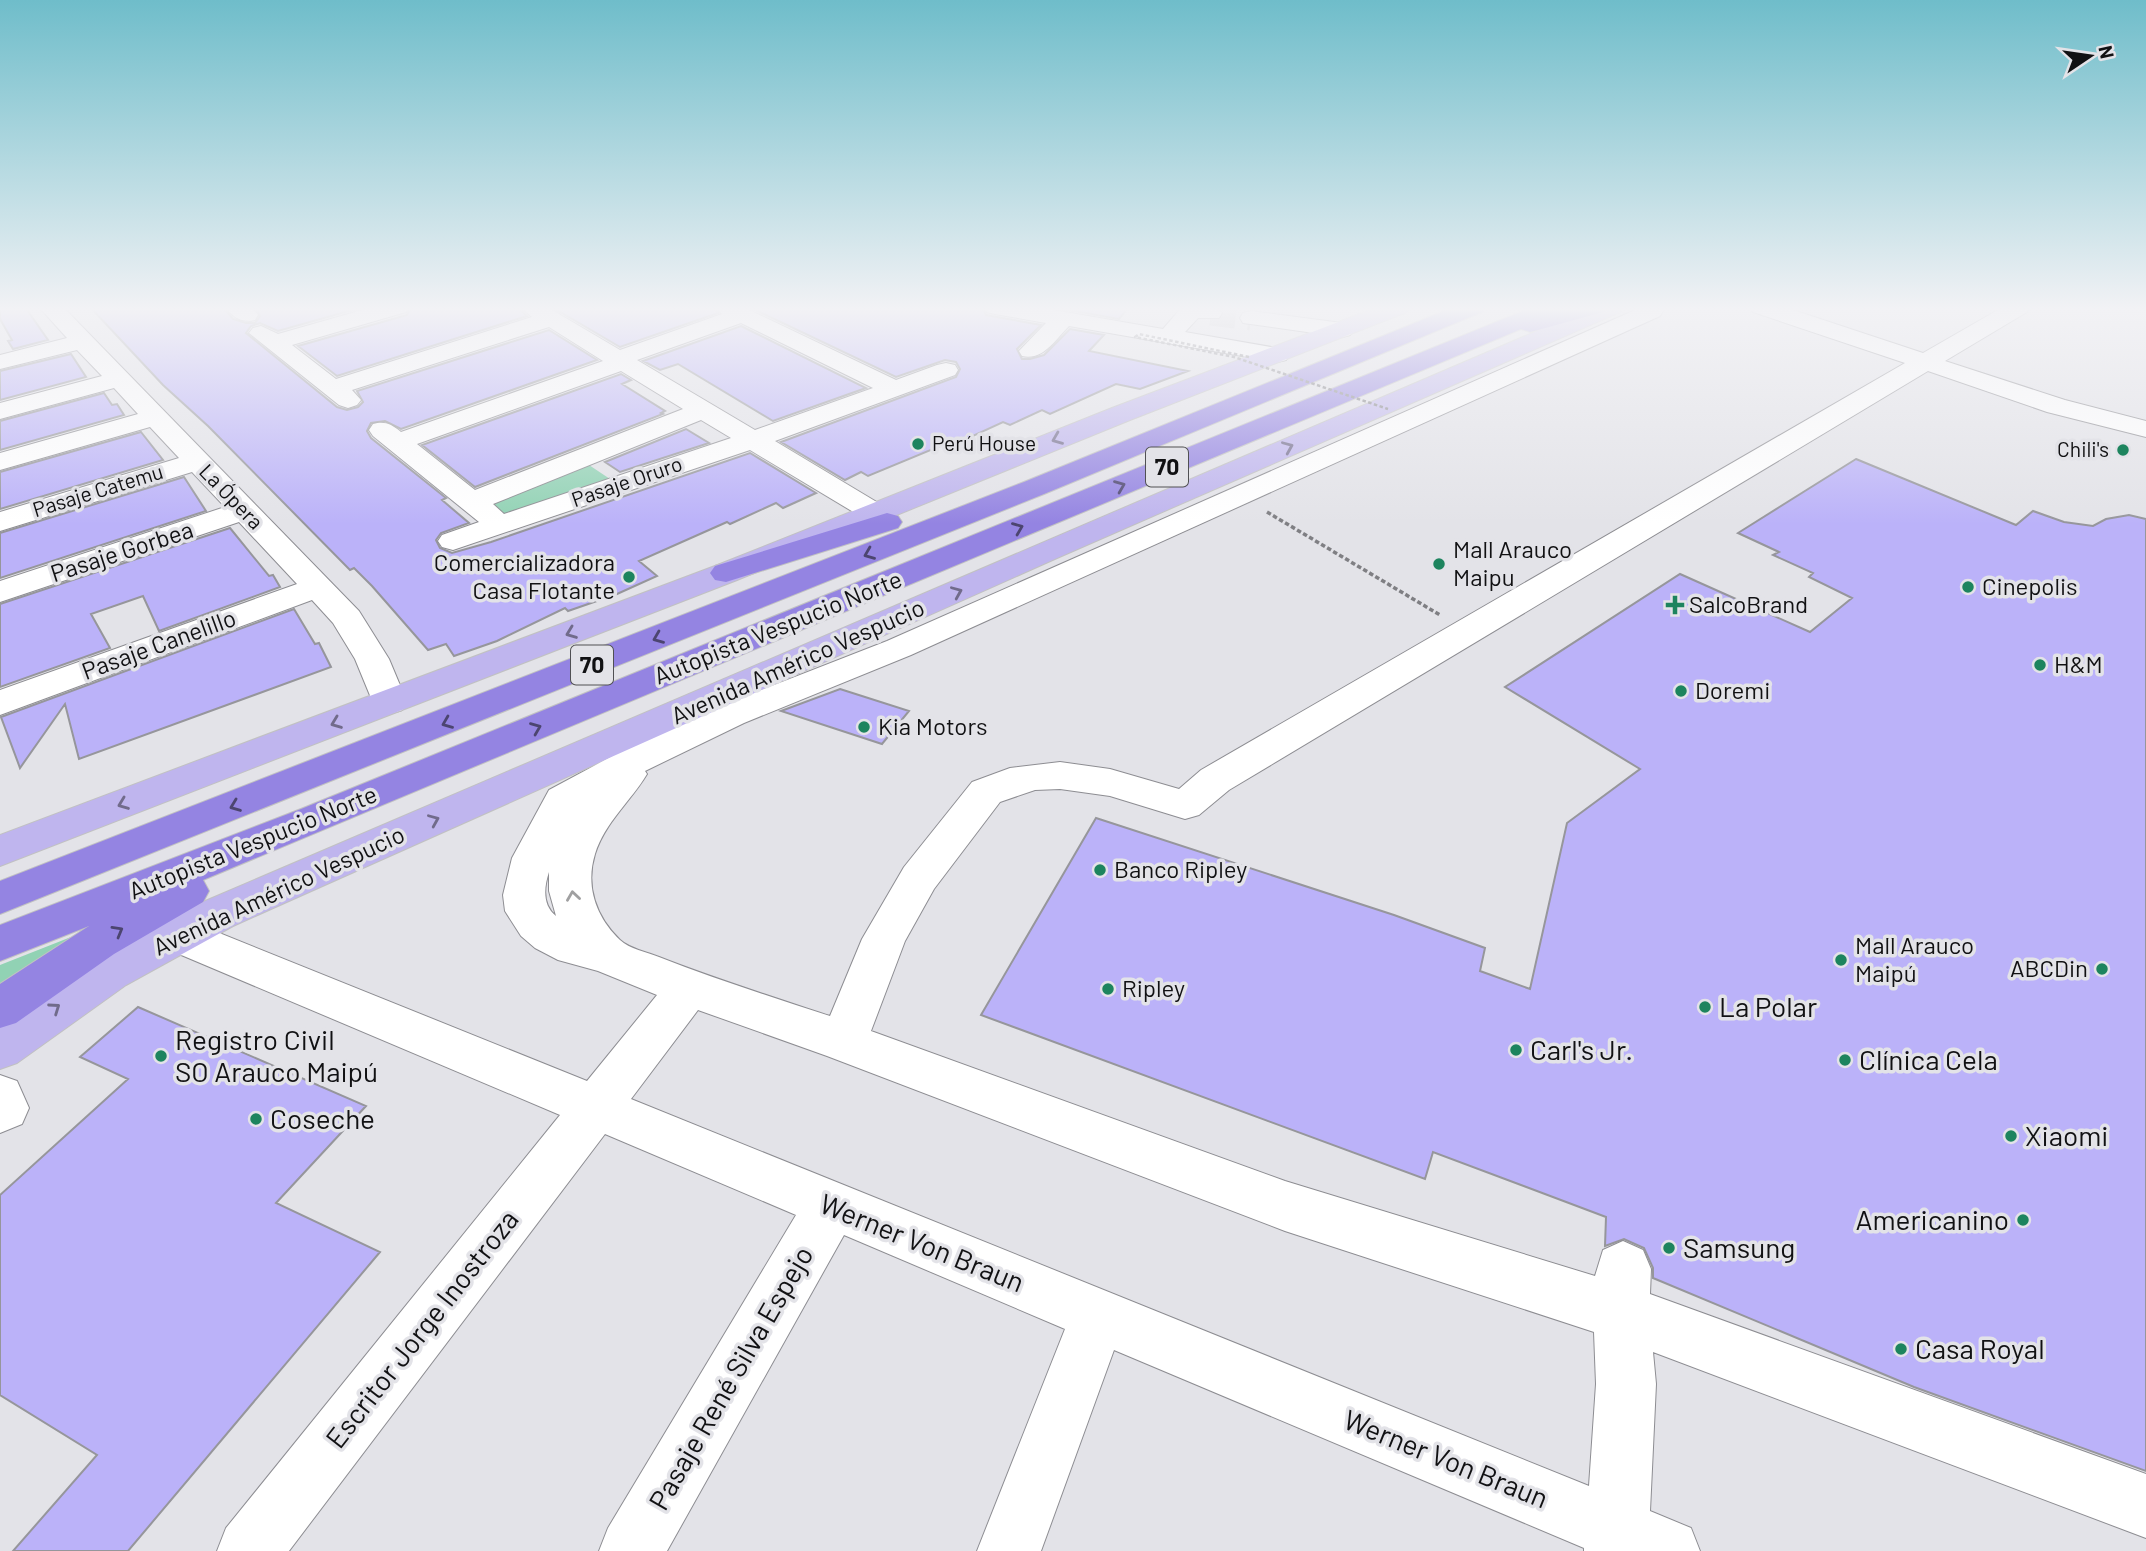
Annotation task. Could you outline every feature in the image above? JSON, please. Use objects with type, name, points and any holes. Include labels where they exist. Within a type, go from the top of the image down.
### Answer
[{"type":"highway","name":"Autopista Vespucio Norte","points":[[0,898],[565,676],[1298,379]]},
{"type":"highway","name":"Autopista Vespucio Norte","points":[[0,943],[315,819],[1378,379]]},
{"type":"highway","points":[[726,573],[1182,427]]},
{"type":"highway","points":[[0,1009],[99,942],[315,819]]},
{"type":"main road","points":[[0,851],[726,573],[1213,379]]},
{"type":"main road","name":"Avenida Américo Vespucio","points":[[0,1048],[110,972],[176,934],[524,782],[1219,495],[1474,379]]},
{"type":"street","points":[[0,411],[118,379]]},
{"type":"street","name":"La Ópera","points":[[119,379],[358,632],[389,702]]},
{"type":"street","points":[[323,379],[341,394],[377,379]]},
{"type":"street","points":[[500,524],[387,434],[559,379]]},
{"type":"street","points":[[653,379],[875,513]]},
{"type":"street","points":[[875,379],[895,389]]},
{"type":"street","name":"Pasaje Oruro","points":[[453,541],[753,440],[921,379]]},
{"type":"street","points":[[1474,379],[1219,495],[899,648],[731,715],[644,755],[579,806],[533,859],[524,895],[527,911],[536,924],[551,936],[574,947],[606,955],[689,988],[843,1041],[1285,1206],[1622,1290],[2146,1506]]},
{"type":"street","points":[[843,1041],[884,939],[919,878],[986,792],[999,785],[1022,779],[1078,775],[1185,805],[1215,780],[1896,379]]},
{"type":"street","points":[[1983,379],[2015,393],[2108,421],[2146,429]]},
{"type":"street","points":[[2009,379],[2146,416]]},
{"type":"street","points":[[2015,393],[2025,415],[2054,431]]},
{"type":"street","points":[[471,502],[704,410]]},
{"type":"street","points":[[0,462],[155,417]]},
{"type":"street","name":"Pasaje Catemu","points":[[0,522],[197,461]]},
{"type":"street","name":"Pasaje Gorbea","points":[[0,592],[244,511]]},
{"type":"street","name":"Pasaje Canelillo","points":[[0,703],[318,587]]},
{"type":"street","points":[[524,782],[579,806]]},
{"type":"street","points":[[0,842],[64,826]]},
{"type":"street","name":"Werner Von Braun","points":[[176,934],[1098,1316],[1634,1544]]},
{"type":"street","name":"Escritor Jorge Inostroza","points":[[249,1551],[689,988]]},
{"type":"street","points":[[0,1097],[4,1108],[0,1111]]},
{"type":"street","name":"Pasaje René Silva Espejo","points":[[631,1551],[831,1206]]},
{"type":"street","points":[[1622,1290],[1634,1544]]},
{"type":"street","points":[[1009,1551],[1098,1316]]},
{"type":"path","points":[[1300,379],[1388,409]]},
{"type":"path","points":[[1219,495],[1468,631]]},
{"type":"green space","points":[[586,463],[613,481],[521,513],[503,514],[488,502]]},
{"type":"green space","points":[[71,937],[0,990],[0,965]]},
{"type":"building","points":[[0,379],[77,379],[0,400]]},
{"type":"building","points":[[158,379],[303,379],[337,407],[347,410],[358,407],[363,402],[357,391],[394,379],[542,379],[401,429],[385,421],[371,423],[367,431],[371,438],[446,498],[442,500],[469,523],[441,533],[436,540],[440,548],[452,553],[750,453],[816,493],[783,508],[776,503],[639,561],[657,576],[617,594],[568,611],[565,608],[497,641],[454,656],[446,644],[428,650],[354,568],[350,570],[208,426]]},
{"type":"building","points":[[606,379],[630,379],[622,384],[665,411],[475,487],[422,445]]},
{"type":"building","points":[[704,379],[849,379],[866,388],[773,421]]},
{"type":"building","points":[[950,379],[1166,379],[1140,389],[1116,384],[1050,414],[1042,410],[1010,425],[1003,422],[962,441],[957,439],[868,476],[861,472],[845,480],[781,442]]},
{"type":"building","points":[[104,393],[112,405],[117,404],[124,415],[0,450],[0,421]]},
{"type":"building","points":[[686,429],[709,443],[620,472],[605,462]]},
{"type":"building","points":[[141,432],[163,460],[0,509],[0,472]]},
{"type":"building","name":"Mall Arauco Maipú","points":[[1856,459],[2016,525],[2033,511],[2064,522],[2093,526],[2106,519],[2129,515],[2146,519],[2146,1471],[1914,1387],[1653,1278],[1653,1268],[1644,1248],[1624,1239],[1605,1246],[1606,1217],[1433,1152],[1425,1179],[981,1015],[1096,818],[1394,915],[1485,948],[1480,971],[1530,989],[1567,823],[1640,769],[1505,687],[1680,574],[1810,632],[1852,598],[1809,577],[1813,573],[1773,555],[1779,552],[1738,533]]},
{"type":"building","points":[[184,477],[206,511],[0,578],[0,533]]},
{"type":"building","points":[[230,528],[269,576],[273,575],[280,587],[159,631],[143,596],[91,614],[110,648],[0,687],[0,604]]},
{"type":"building","points":[[294,609],[315,644],[319,643],[331,667],[79,759],[65,704],[20,768],[1,717]]},
{"type":"building","name":"Kia Motors","points":[[840,689],[909,711],[882,744],[781,711]]},
{"type":"building","points":[[138,1007],[366,1106],[276,1203],[380,1252],[128,1551],[13,1551],[97,1455],[0,1395],[0,1195],[128,1079],[80,1057]]},
{"type":"place","name":"Perú House","points":[[918,444]]},
{"type":"place","name":"Chili's","points":[[2123,450]]},
{"type":"place","name":"Mall Arauco Maipu","points":[[1439,564]]},
{"type":"place","name":"Comercializadora Casa Flotante","points":[[629,577]]},
{"type":"place","name":"Cinepolis","points":[[1968,587]]},
{"type":"place","name":"SalcoBrand","points":[[1675,605]]},
{"type":"place","name":"H&M","points":[[2040,665]]},
{"type":"place","name":"Doremi","points":[[1681,691]]},
{"type":"place","name":"Kia Motors","points":[[864,727]]},
{"type":"place","name":"Banco Ripley","points":[[1100,870]]},
{"type":"place","name":"Mall Arauco Maipú","points":[[1841,960]]},
{"type":"place","name":"ABCDin","points":[[2102,969]]},
{"type":"place","name":"Ripley","points":[[1108,989]]},
{"type":"place","name":"La Polar","points":[[1705,1007]]},
{"type":"place","name":"Carl's Jr.","points":[[1516,1050]]},
{"type":"place","name":"Registro Civil SO Arauco Maipú","points":[[161,1056]]},
{"type":"place","name":"Clínica Cela","points":[[1845,1060]]},
{"type":"place","name":"Coseche","points":[[256,1119]]},
{"type":"place","name":"Xiaomi","points":[[2011,1136]]},
{"type":"place","name":"Americanino","points":[[2023,1220]]},
{"type":"place","name":"Samsung","points":[[1669,1248]]},
{"type":"place","name":"Casa Royal","points":[[1901,1349]]}]
